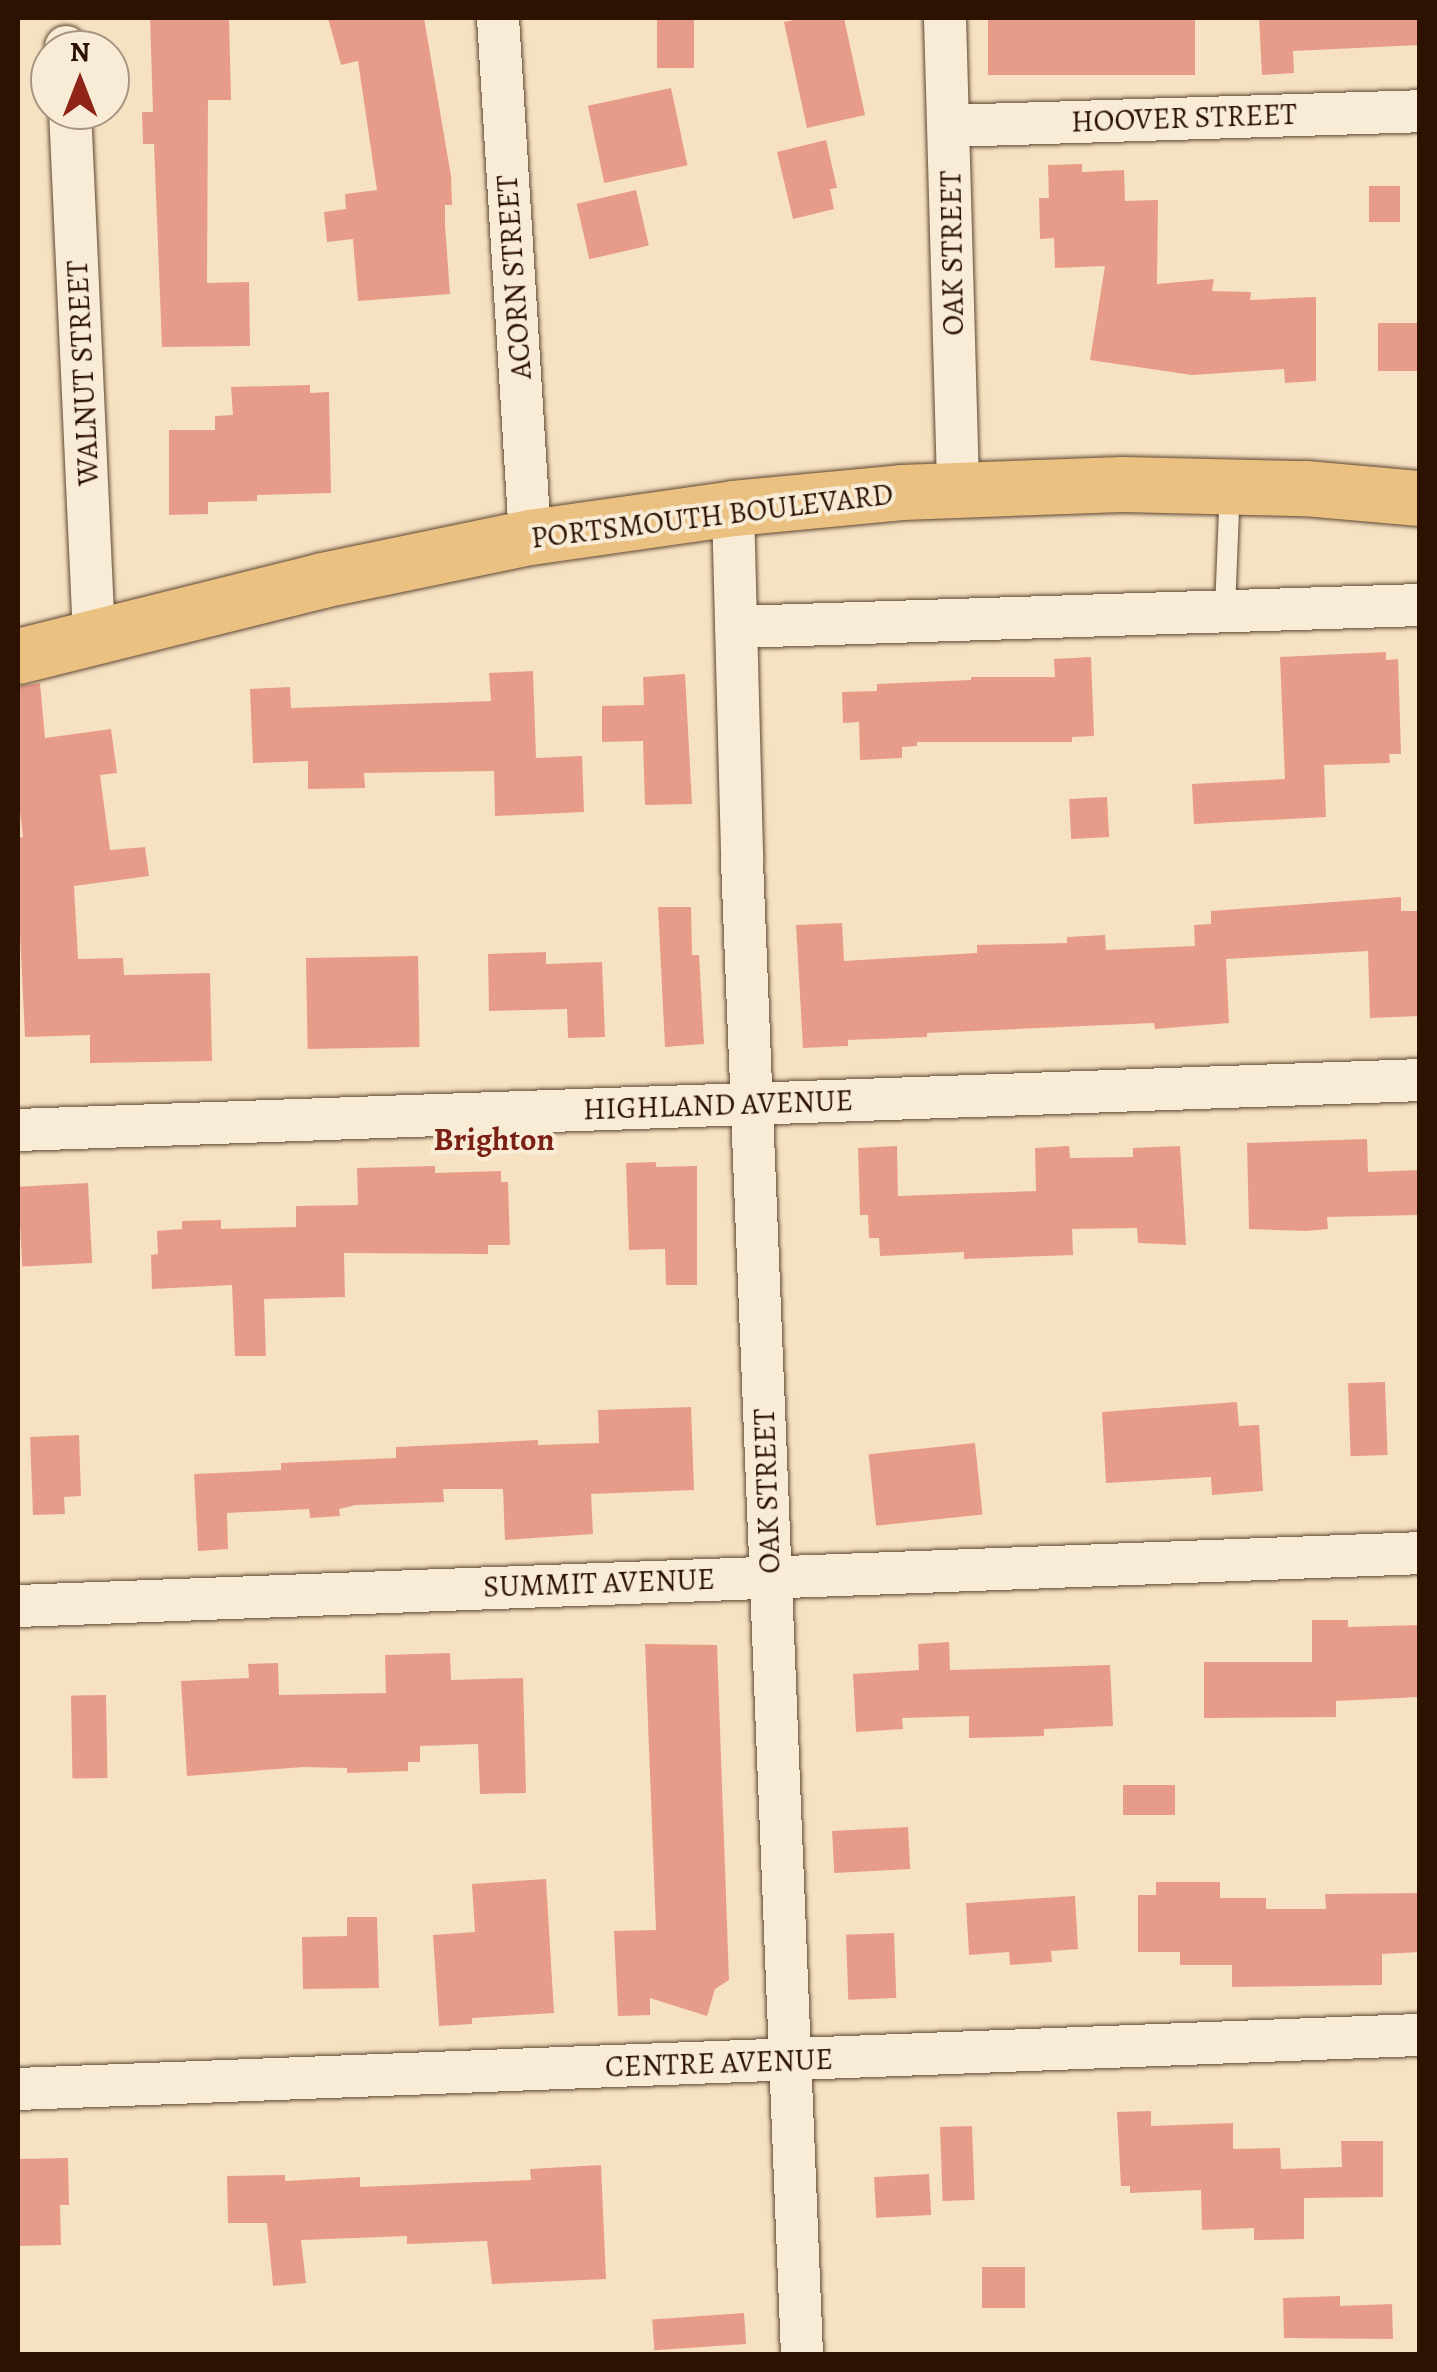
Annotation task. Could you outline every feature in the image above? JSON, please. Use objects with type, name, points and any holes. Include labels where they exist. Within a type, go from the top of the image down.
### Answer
[{"type":"main road","name":"PORTSMOUTH BOULEVARD","points":[[18,656],[322,580],[530,537],[733,508],[958,488],[1230,486],[1420,498]]},
{"type":"street","name":"ACORN STREET","points":[[498,18],[530,537]]},
{"type":"street","name":"OAK STREET","points":[[944,18],[958,488]]},
{"type":"street","name":"HOOVER STREET","points":[[949,126],[1420,111]]},
{"type":"street","name":"WALNUT STREET","points":[[71,130],[94,636]]},
{"type":"street","name":"OAK STREET","points":[[733,508],[752,1103],[802,2354]]},
{"type":"street","points":[[736,628],[1420,604]]},
{"type":"street","name":"HIGHLAND AVENUE","points":[[18,1130],[1420,1080]]},
{"type":"street","name":"SUMMIT AVENUE","points":[[18,1606],[1420,1553]]},
{"type":"street","name":"CENTRE AVENUE","points":[[18,2090],[1420,2035]]},
{"type":"lane","points":[[1225,610],[1230,486]]},
{"type":"building","points":[[150,18],[229,18],[231,100],[208,100],[207,283],[249,282],[250,346],[162,347],[154,144],[143,144],[142,112],[153,112]]},
{"type":"building","points":[[328,18],[424,18],[451,176],[452,205],[445,205],[450,294],[358,301],[353,239],[327,242],[324,212],[346,209],[345,194],[377,190],[358,61],[341,65]]},
{"type":"building","points":[[657,18],[694,18],[694,68],[657,68]]},
{"type":"building","points":[[844,18],[865,115],[807,128],[784,22]]},
{"type":"building","points":[[988,18],[1195,18],[1195,75],[988,75]]},
{"type":"building","points":[[1259,18],[1420,18],[1420,45],[1293,51],[1294,73],[1262,75]]},
{"type":"building","points":[[671,88],[687,165],[604,183],[588,106]]},
{"type":"building","points":[[826,140],[837,188],[830,189],[834,209],[793,219],[777,152]]},
{"type":"building","points":[[1082,164],[1082,172],[1124,170],[1125,201],[1158,200],[1157,284],[1214,279],[1212,291],[1251,292],[1250,300],[1316,297],[1316,381],[1285,383],[1284,369],[1192,375],[1090,360],[1105,266],[1055,268],[1054,238],[1040,239],[1039,198],[1049,198],[1048,165]]},
{"type":"building","points":[[1369,186],[1400,186],[1400,222],[1369,222]]},
{"type":"building","points":[[636,190],[649,246],[589,259],[577,204]]},
{"type":"building","points":[[1378,323],[1420,323],[1420,371],[1378,371]]},
{"type":"building","points":[[310,385],[310,393],[329,392],[331,493],[257,495],[257,501],[208,502],[208,514],[169,515],[169,430],[215,430],[215,416],[233,415],[231,387]]},
{"type":"building","points":[[1386,652],[1386,660],[1398,659],[1401,754],[1389,754],[1390,763],[1324,765],[1326,817],[1194,824],[1192,784],[1285,779],[1280,657]]},
{"type":"building","points":[[1091,657],[1094,736],[1072,737],[1072,742],[917,742],[917,746],[902,747],[902,758],[860,760],[859,722],[843,723],[842,692],[877,691],[877,684],[971,677],[1055,677],[1054,659]]},
{"type":"building","points":[[533,671],[536,758],[582,756],[584,812],[495,816],[494,771],[364,773],[365,788],[308,789],[308,761],[253,763],[250,689],[290,687],[291,708],[491,701],[489,673]]},
{"type":"building","points":[[685,674],[692,804],[645,805],[643,741],[602,742],[602,706],[644,705],[643,677]]},
{"type":"building","points":[[40,683],[45,738],[111,729],[117,773],[100,775],[110,850],[145,847],[149,876],[74,886],[78,959],[123,958],[124,975],[210,973],[212,1061],[90,1063],[90,1035],[25,1037],[18,891],[18,838],[23,837],[18,793],[18,686]]},
{"type":"building","points":[[1107,797],[1109,837],[1071,839],[1069,799]]},
{"type":"building","points":[[1401,897],[1401,911],[1420,911],[1420,1016],[1370,1018],[1368,951],[1226,959],[1229,1023],[1155,1029],[1154,1023],[927,1033],[927,1037],[848,1040],[848,1046],[803,1048],[796,925],[842,923],[844,961],[977,953],[977,945],[1067,943],[1067,937],[1105,935],[1106,950],[1195,946],[1194,925],[1211,924],[1211,911]]},
{"type":"building","points":[[658,907],[691,907],[692,955],[699,955],[704,1044],[665,1047]]},
{"type":"building","points":[[546,952],[546,964],[602,962],[605,1037],[568,1038],[567,1009],[489,1011],[488,954]]},
{"type":"building","points":[[418,956],[420,1047],[308,1049],[306,958]]},
{"type":"building","points":[[1367,1139],[1368,1172],[1420,1170],[1420,1215],[1327,1217],[1328,1229],[1306,1231],[1249,1229],[1247,1143]]},
{"type":"building","points":[[897,1146],[898,1196],[1036,1191],[1035,1148],[1069,1146],[1070,1158],[1133,1157],[1133,1148],[1180,1146],[1186,1245],[1138,1243],[1137,1228],[1072,1229],[1073,1255],[964,1259],[964,1252],[880,1256],[879,1238],[869,1238],[868,1215],[860,1215],[858,1148]]},
{"type":"building","points":[[656,1162],[656,1167],[697,1166],[697,1285],[666,1285],[665,1249],[629,1250],[626,1163]]},
{"type":"building","points":[[435,1166],[435,1173],[501,1171],[501,1182],[508,1182],[510,1245],[488,1245],[488,1254],[344,1253],[345,1297],[264,1299],[266,1356],[235,1356],[232,1285],[152,1289],[151,1255],[158,1254],[157,1231],[182,1229],[182,1221],[221,1220],[221,1229],[296,1227],[296,1206],[358,1205],[357,1168]]},
{"type":"building","points":[[88,1183],[92,1263],[22,1267],[18,1187]]},
{"type":"building","points":[[1385,1382],[1388,1455],[1351,1456],[1348,1383]]},
{"type":"building","points":[[1237,1402],[1239,1426],[1259,1425],[1263,1491],[1212,1495],[1211,1477],[1106,1483],[1102,1412]]},
{"type":"building","points":[[691,1407],[694,1490],[591,1494],[593,1534],[505,1540],[503,1489],[443,1489],[444,1502],[356,1505],[339,1509],[340,1516],[310,1518],[309,1509],[227,1513],[228,1549],[198,1551],[194,1474],[281,1470],[281,1463],[396,1458],[396,1447],[538,1440],[538,1445],[599,1443],[598,1410]]},
{"type":"building","points":[[79,1435],[81,1496],[64,1497],[65,1514],[33,1515],[30,1437]]},
{"type":"building","points":[[975,1443],[983,1515],[876,1526],[869,1454]]},
{"type":"building","points":[[1312,1620],[1348,1620],[1348,1627],[1420,1625],[1420,1697],[1336,1701],[1336,1717],[1204,1718],[1204,1662],[1312,1662]]},
{"type":"building","points":[[949,1642],[950,1670],[1110,1665],[1113,1726],[1044,1729],[1044,1736],[969,1738],[969,1716],[902,1718],[903,1729],[856,1732],[853,1674],[919,1670],[918,1644]]},
{"type":"building","points":[[645,1644],[717,1645],[729,1980],[715,1989],[707,2016],[650,1998],[650,2015],[618,2016],[614,1931],[656,1930]]},
{"type":"building","points":[[450,1653],[451,1680],[523,1678],[526,1793],[480,1794],[478,1744],[420,1746],[420,1762],[408,1762],[408,1771],[347,1773],[347,1768],[304,1767],[187,1776],[181,1681],[249,1678],[248,1664],[278,1663],[279,1695],[386,1693],[385,1655]]},
{"type":"building","points":[[106,1695],[107,1778],[72,1779],[71,1696]]},
{"type":"building","points":[[1123,1785],[1175,1785],[1175,1815],[1123,1815]]},
{"type":"building","points":[[908,1827],[910,1869],[834,1873],[832,1831]]},
{"type":"building","points":[[546,1879],[554,2013],[472,2018],[472,2024],[439,2026],[433,1935],[475,1932],[472,1884]]},
{"type":"building","points":[[1156,1882],[1220,1882],[1220,1898],[1266,1898],[1266,1909],[1326,1909],[1325,1894],[1420,1893],[1420,1952],[1382,1954],[1382,1985],[1232,1987],[1232,1965],[1180,1965],[1180,1952],[1138,1952],[1138,1895],[1156,1895]]},
{"type":"building","points":[[1075,1896],[1078,1949],[1051,1951],[1052,1962],[1010,1965],[1009,1952],[969,1955],[966,1903]]},
{"type":"building","points":[[347,1917],[377,1917],[379,1988],[303,1989],[302,1937],[347,1936]]},
{"type":"building","points":[[894,1933],[896,1998],[848,2000],[846,1935]]},
{"type":"building","points":[[1151,2111],[1151,2126],[1233,2123],[1233,2149],[1280,2148],[1281,2169],[1342,2167],[1341,2141],[1383,2141],[1383,2197],[1304,2198],[1304,2239],[1254,2240],[1254,2228],[1202,2230],[1201,2190],[1130,2193],[1130,2186],[1121,2186],[1117,2112]]},
{"type":"building","points":[[972,2126],[975,2200],[943,2201],[940,2127]]},
{"type":"building","points":[[68,2158],[69,2205],[60,2205],[61,2245],[18,2246],[18,2159]]},
{"type":"building","points":[[601,2165],[606,2279],[492,2284],[487,2241],[407,2244],[407,2236],[301,2240],[306,2283],[273,2286],[267,2223],[228,2223],[227,2176],[285,2175],[285,2181],[360,2177],[360,2187],[531,2180],[530,2169]]},
{"type":"building","points":[[929,2174],[931,2215],[876,2218],[874,2177]]},
{"type":"building","points":[[982,2267],[1025,2267],[1025,2308],[982,2308]]},
{"type":"building","points":[[1340,2296],[1340,2306],[1392,2304],[1393,2339],[1284,2338],[1283,2298]]},
{"type":"building","points":[[744,2313],[746,2344],[654,2350],[652,2319]]},
{"type":"district","name":"Brighton","points":[[494,1139]]}]
